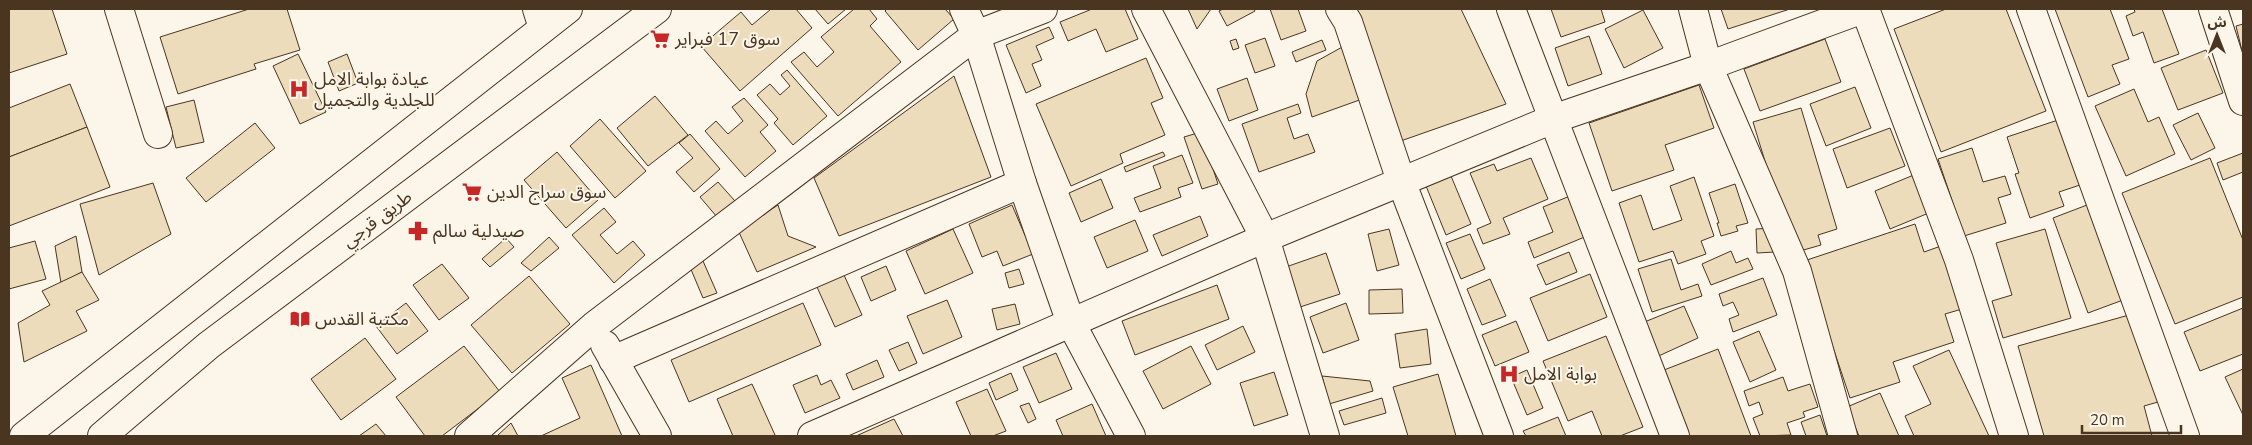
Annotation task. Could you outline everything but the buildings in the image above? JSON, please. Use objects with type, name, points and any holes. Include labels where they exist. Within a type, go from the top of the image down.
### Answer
[{"type":"main road","points":[[119,9],[158,134]]},
{"type":"main road","points":[[24,436],[540,18],[568,9]]},
{"type":"main road","name":"طريق قرجي","points":[[102,436],[209,345],[657,9]]},
{"type":"main road","points":[[964,9],[976,35],[1022,183],[1071,323],[1131,436]]},
{"type":"main road","points":[[469,436],[594,326],[976,35],[1043,9]]},
{"type":"main road","points":[[1146,9],[1265,238],[1325,436]]},
{"type":"main road","points":[[1340,9],[1348,22],[1401,181],[1499,436]]},
{"type":"main road","points":[[1511,9],[1675,436]]},
{"type":"main road","points":[[1693,9],[1708,66],[1797,271],[1843,436]]},
{"type":"main road","points":[[812,436],[1265,238],[1553,119],[1708,66],[1864,9],[1959,260],[2014,436]]},
{"type":"main road","points":[[2031,9],[2186,436]]},
{"type":"main road","points":[[2213,9],[2242,96]]},
{"type":"main road","points":[[613,360],[1022,183]]},
{"type":"main road","points":[[594,326],[657,436]]},
{"type":"place","name":"سوق 17 فبراير","points":[[660,39]]},
{"type":"place","name":"عيادة بوابة الامل للجلدية والتجميل","points":[[299,89]]},
{"type":"place","name":"سوق سراج الدين","points":[[472,192]]},
{"type":"place","name":"صيدلية سالم","points":[[418,231]]},
{"type":"place","name":"مكتبة القدس","points":[[300,319]]},
{"type":"place","name":"بوابة الامل","points":[[1509,374]]}]
